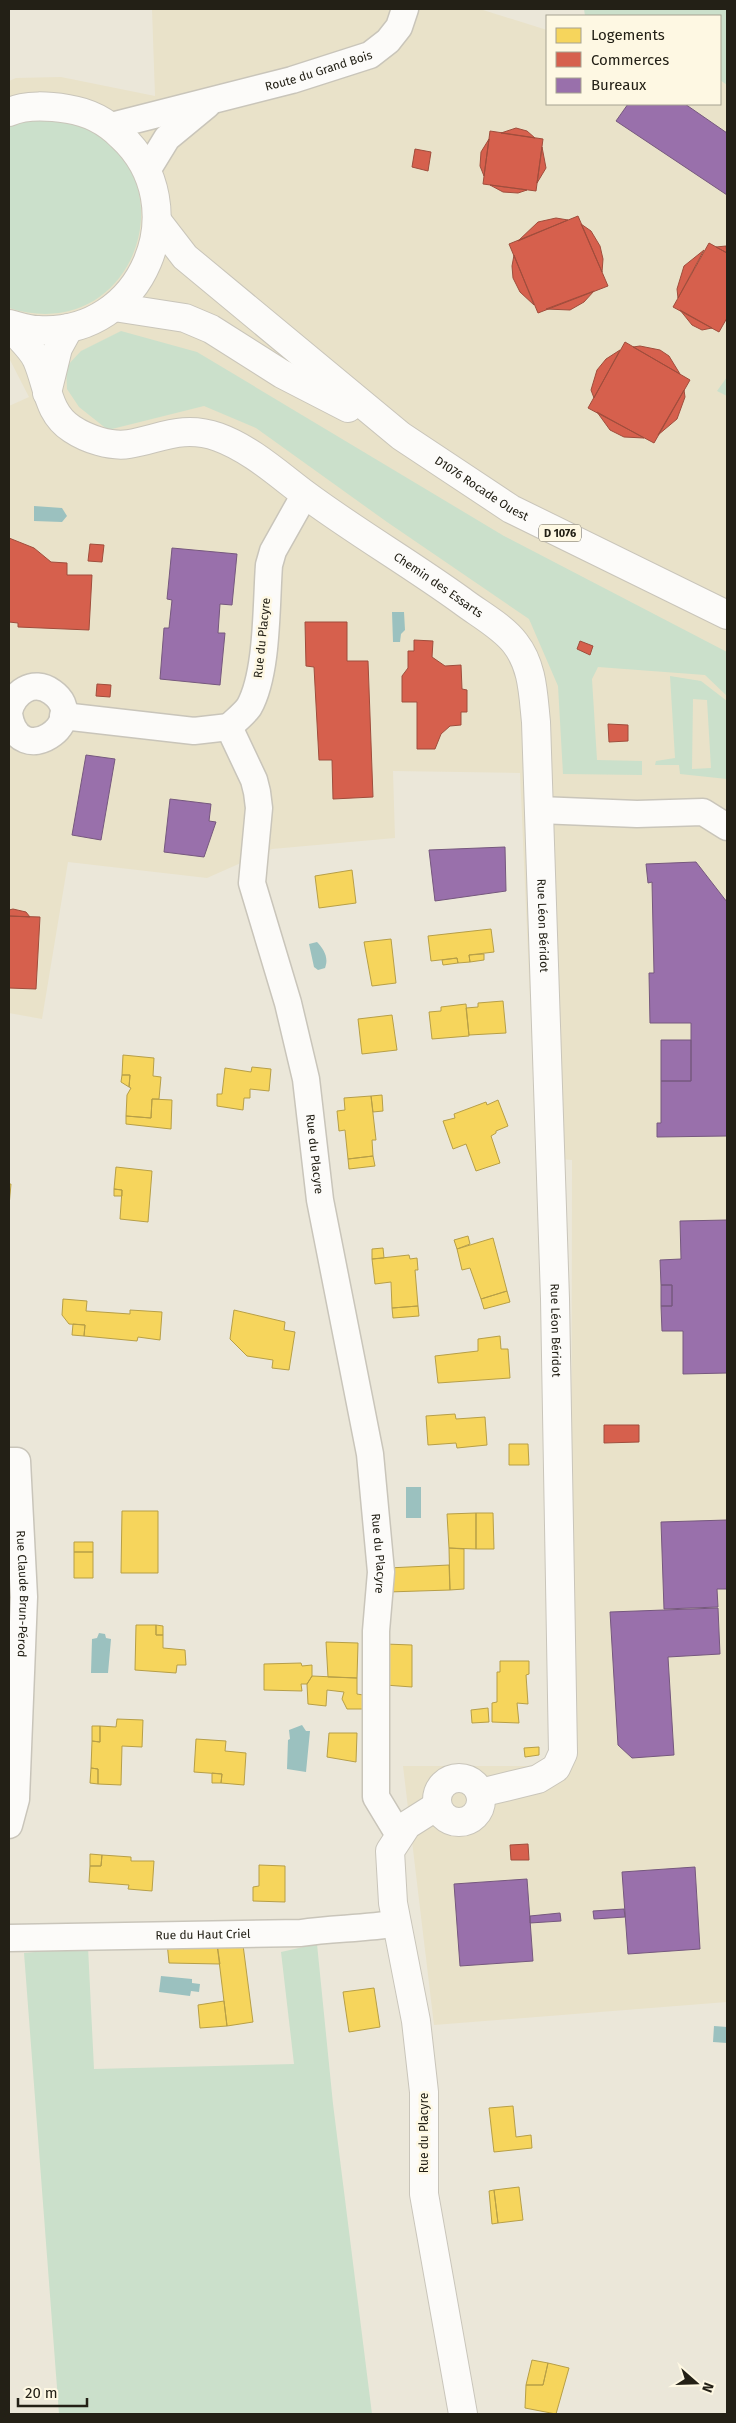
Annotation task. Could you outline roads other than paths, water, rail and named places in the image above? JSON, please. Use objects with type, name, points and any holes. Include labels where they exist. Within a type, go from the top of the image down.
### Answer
[{"type":"street","name":"Route du Grand Bois","points":[[112,126],[211,102],[328,70],[370,55],[388,41],[399,27],[405,9]]},
{"type":"street","name":"Route du Grand Bois","points":[[148,170],[167,138],[211,102]]},
{"type":"street","points":[[9,112],[46,105],[80,110],[112,126],[132,146],[148,170],[156,195],[158,222],[152,254],[137,284],[114,307],[93,320],[69,328],[38,330],[9,325]]},
{"type":"street","name":"D 1076","points":[[158,222],[185,257],[401,436]]},
{"type":"street","name":"D 1076","points":[[114,307],[185,318],[211,329],[282,374],[401,436]]},
{"type":"street","name":"Chemin des Essarts","points":[[9,325],[37,359],[47,394],[59,419],[72,429],[89,438],[111,444],[128,444],[173,433],[193,432],[218,437],[254,456],[305,494],[428,577],[503,631],[515,643],[528,664],[536,722],[539,810]]},
{"type":"street","points":[[47,394],[58,348],[69,328]]},
{"type":"street","name":"D1076 Rocade Ouest","points":[[401,436],[511,509],[727,615]]},
{"type":"street","name":"Rue du Placyre","points":[[305,494],[273,551],[269,565],[262,661],[256,690],[248,709],[229,726],[254,780],[259,808],[252,883],[288,1003],[306,1079],[320,1200],[370,1454],[381,1572],[376,1631],[376,1797],[395,1843],[397,1923],[416,2021],[424,2092],[424,2194],[463,2414]]},
{"type":"street","points":[[41,687],[49,690],[60,700],[63,716],[61,725],[56,733],[39,741],[21,737],[14,731],[9,713],[16,696],[23,690],[41,687]]},
{"type":"street","points":[[63,716],[194,731],[229,726]]},
{"type":"street","points":[[539,810],[638,814],[703,812],[727,827]]},
{"type":"street","name":"Rue Léon Béridot","points":[[395,1843],[407,1826],[438,1806],[438,1792],[446,1781],[459,1777],[472,1782],[480,1793],[538,1779],[556,1768],[563,1754],[556,1299],[539,810]]},
{"type":"street","name":"Rue Claude Brun-Pérod","points":[[9,1461],[17,1461],[24,1596],[16,1799],[9,1825]]},
{"type":"street","name":"Rue du Haut Criel","points":[[9,1938],[301,1933],[333,1928],[380,1926],[397,1923]]},
{"type":"water","points":[[34,506],[62,508],[67,516],[62,522],[34,521]]},
{"type":"water","points":[[392,612],[404,612],[405,630],[401,634],[400,642],[393,642]]},
{"type":"water","points":[[317,942],[326,957],[325,968],[318,970],[314,967],[309,944]]},
{"type":"water","points":[[406,1487],[421,1487],[421,1518],[406,1518]]},
{"type":"water","points":[[99,1633],[105,1634],[106,1638],[111,1639],[108,1673],[91,1673],[92,1639],[97,1638]]},
{"type":"water","points":[[302,1725],[306,1731],[310,1731],[306,1772],[287,1769],[289,1730]]},
{"type":"water","points":[[161,1976],[192,1979],[192,1983],[200,1984],[199,1992],[191,1991],[190,1996],[159,1992]]},
{"type":"water","points":[[714,2026],[727,2027],[727,2043],[713,2042]]}]
